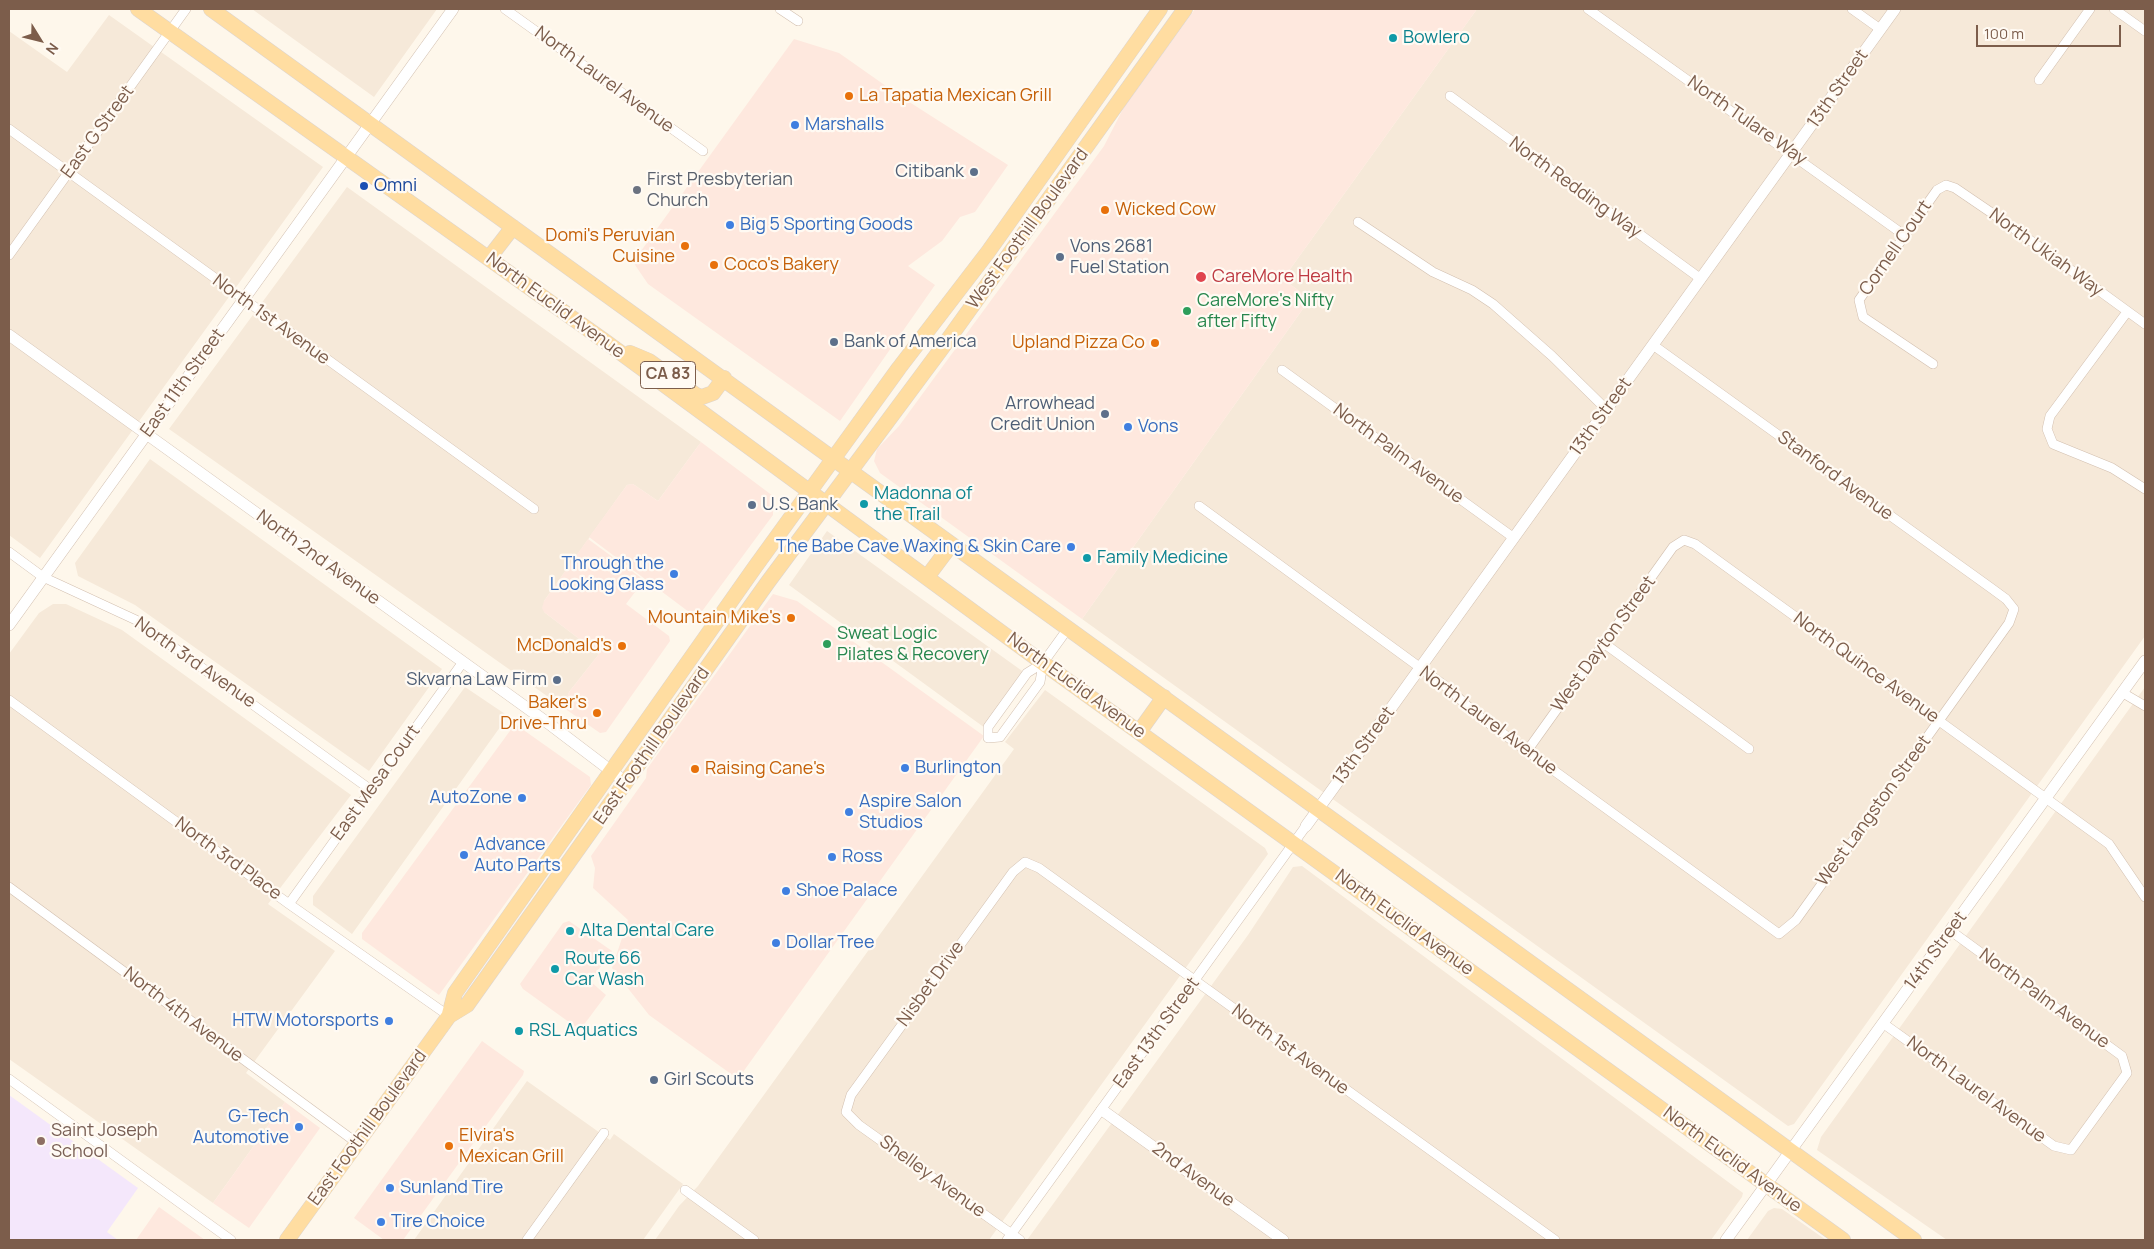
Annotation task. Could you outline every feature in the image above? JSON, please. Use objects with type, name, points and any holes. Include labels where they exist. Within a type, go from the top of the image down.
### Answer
[{"type":"main road","name":"North Euclid Avenue","points":[[138,9],[606,342],[1043,663],[1843,1240]]},
{"type":"main road","points":[[211,9],[724,378],[951,545],[1319,808],[1914,1240]]},
{"type":"main road","name":"West Foothill Boulevard","points":[[834,460],[1044,174],[1160,9]]},
{"type":"main road","name":"West Foothill Boulevard","points":[[851,472],[1001,267],[1185,9]]},
{"type":"main road","points":[[1001,267],[997,260],[998,254],[1037,198],[1043,186],[1044,174]]},
{"type":"main road","points":[[489,258],[513,227]]},
{"type":"main road","name":"CA 83","points":[[606,342],[649,361],[696,395],[702,397],[712,393],[724,378]]},
{"type":"main road","name":"East Foothill Boulevard","points":[[287,1240],[356,1142],[449,1016],[455,993],[810,490],[834,460]]},
{"type":"main road","name":"East Foothill Boulevard","points":[[449,1016],[467,1005],[627,783],[768,582],[826,502],[851,472]]},
{"type":"main road","points":[[927,577],[951,545]]},
{"type":"main road","points":[[1139,732],[1164,697]]},
{"type":"street","name":"East G Street","points":[[9,254],[186,9]]},
{"type":"street","name":"East 11th Street","points":[[9,625],[453,9]]},
{"type":"street","name":"North Laurel Avenue","points":[[505,9],[703,151]]},
{"type":"street","points":[[780,9],[798,22]]},
{"type":"street","name":"North Tulare Way","points":[[1588,9],[1904,235]]},
{"type":"street","points":[[1852,9],[1880,29]]},
{"type":"street","name":"13th Street","points":[[1306,826],[1895,9]]},
{"type":"street","points":[[2039,80],[2090,9]]},
{"type":"street","points":[[2114,9],[2145,31]]},
{"type":"street","name":"North Redding Way","points":[[1450,96],[1701,279]]},
{"type":"street","name":"North 1st Avenue","points":[[9,129],[534,509]]},
{"type":"street","name":"Cornell Court","points":[[1933,364],[1863,317],[1859,300],[1937,190],[1946,185]]},
{"type":"street","name":"North Ukiah Way","points":[[1946,185],[1955,188],[2005,222],[2145,324]]},
{"type":"street","points":[[1358,222],[1434,272],[1472,290],[1492,304],[1552,356],[1606,409]]},
{"type":"street","points":[[2128,312],[2050,416],[2047,429],[2053,444],[2112,468],[2145,489]]},
{"type":"street","name":"North 2nd Avenue","points":[[9,335],[464,662],[627,783]]},
{"type":"street","name":"Stanford Avenue","points":[[1653,345],[1991,588],[2006,599],[2014,609]]},
{"type":"street","name":"North Palm Avenue","points":[[1282,370],[1514,538]]},
{"type":"street","name":"North Laurel Avenue","points":[[1199,506],[1448,688],[1476,714],[1779,934]]},
{"type":"street","name":"West Dayton Street","points":[[1527,751],[1673,547],[1684,540]]},
{"type":"street","name":"North Quince Avenue","points":[[1684,540],[1694,544],[2109,844],[2145,897]]},
{"type":"street","name":"North 3rd Avenue","points":[[9,552],[43,577],[136,620],[371,790]]},
{"type":"street","name":"West Langston Street","points":[[1779,934],[1796,920],[2009,623],[2014,609]]},
{"type":"street","points":[[1043,663],[1040,682],[1000,737],[988,738],[988,727],[1028,673],[1043,663],[1068,627]]},
{"type":"street","points":[[1605,644],[1749,749]]},
{"type":"street","name":"14th Street","points":[[1726,1240],[2145,661]]},
{"type":"street","name":"East Mesa Court","points":[[289,904],[464,662]]},
{"type":"street","points":[[2122,693],[2145,706]]},
{"type":"street","name":"North 3rd Place","points":[[9,700],[289,904],[449,1016]]},
{"type":"street","name":"East 13th Street","points":[[1009,1237],[1306,826]]},
{"type":"street","name":"North 1st Avenue","points":[[1025,862],[1039,868],[1555,1240]]},
{"type":"street","name":"Nisbet Drive","points":[[846,1112],[851,1095],[1013,872],[1025,862]]},
{"type":"street","name":"North 4th Avenue","points":[[9,887],[356,1142]]},
{"type":"street","name":"North Palm Avenue","points":[[1950,931],[2122,1056],[2127,1073],[2070,1150]]},
{"type":"street","name":"North Laurel Avenue","points":[[1884,1024],[2054,1146],[2070,1150]]},
{"type":"street","points":[[9,1079],[231,1240]]},
{"type":"street","name":"2nd Avenue","points":[[1102,1110],[1283,1240]]},
{"type":"street","name":"Shelley Avenue","points":[[846,1112],[860,1125],[1009,1237],[1020,1240]]},
{"type":"street","points":[[527,1240],[604,1133]]},
{"type":"street","points":[[685,1190],[754,1240]]},
{"type":"shaded area","points":[[252,9],[437,9],[374,97]]},
{"type":"shaded area","points":[[1195,9],[1477,9],[1283,279],[1310,299],[1082,619],[880,473],[874,461],[877,449],[899,426],[1104,146],[1124,107]]},
{"type":"shaded area","points":[[1477,9],[2145,9],[2145,636],[1794,1124],[1788,1126],[1082,619],[1310,299],[1283,279]]},
{"type":"shaded area","points":[[109,15],[323,167],[40,558],[9,535],[9,31],[67,72]]},
{"type":"shaded area","points":[[794,39],[839,53],[903,98],[1008,165],[975,212],[960,217],[942,241],[908,266],[935,285],[840,421],[648,284],[633,262]]},
{"type":"shaded area","points":[[347,187],[701,442],[658,501],[633,484],[627,485],[544,601],[544,612],[599,654],[569,692],[564,708],[169,429]]},
{"type":"shaded area","points":[[701,442],[773,496],[773,515],[697,618],[589,537],[627,485],[633,484],[658,501]]},
{"type":"shaded area","points":[[150,459],[442,669],[369,771],[135,605],[78,576],[75,563]]},
{"type":"shaded area","points":[[827,531],[1025,673],[985,728],[789,585]]},
{"type":"shaded area","points":[[588,539],[644,580],[626,604],[669,636],[670,641],[606,732],[600,733],[564,708],[569,692],[599,654],[544,612],[542,608],[544,601]]},
{"type":"shaded area","points":[[773,594],[797,601],[984,736],[738,1079],[649,1015],[612,968],[628,920],[593,888],[595,868],[591,856],[646,778],[647,769]]},
{"type":"shaded area","points":[[53,604],[66,604],[122,630],[351,795],[268,904],[335,951],[246,1073],[285,1102],[213,1203],[9,1059],[9,654],[39,613]]},
{"type":"shaded area","points":[[465,687],[508,716],[352,934],[313,905],[313,896]]},
{"type":"shaded area","points":[[2145,687],[2145,1240],[1947,1240],[1817,1150],[1821,1137]]},
{"type":"shaded area","points":[[1045,690],[1265,848],[1268,854],[989,1240],[655,1240],[679,1206],[698,1186],[1014,749],[1005,742]]},
{"type":"shaded area","points":[[515,724],[590,777],[591,785],[439,995],[362,939],[362,933]]},
{"type":"shaded area","points":[[1302,866],[1743,1193],[1711,1240],[1027,1240],[1248,935],[1293,867]]},
{"type":"shaded area","points":[[569,921],[612,951],[590,981],[606,995],[580,1030],[523,989],[520,984],[563,923]]},
{"type":"shaded area","points":[[482,1041],[524,1071],[523,1075],[403,1240],[384,1240],[354,1218]]},
{"type":"shaded area","points":[[527,1081],[610,1140],[614,1134],[683,1184],[643,1240],[414,1240]]},
{"type":"shaded area","name":"Saint Joseph School","points":[[9,1095],[138,1188],[107,1232],[118,1240],[9,1240]]},
{"type":"shaded area","points":[[285,1102],[320,1128],[249,1228],[213,1203]]},
{"type":"shaded area","points":[[159,1207],[205,1240],[136,1240]]},
{"type":"shaded area","points":[[1774,1208],[1782,1209],[1826,1240],[1747,1240],[1768,1211]]},
{"type":"place","name":"Bowlero","points":[[1393,38]]},
{"type":"place","name":"La Tapatia Mexican Grill","points":[[849,96]]},
{"type":"place","name":"Marshalls","points":[[795,125]]},
{"type":"place","name":"Citibank","points":[[974,172]]},
{"type":"place","name":"Omni","points":[[364,186]]},
{"type":"place","name":"First Presbyterian Church","points":[[637,190]]},
{"type":"place","name":"Wicked Cow","points":[[1105,210]]},
{"type":"place","name":"Big 5 Sporting Goods","points":[[730,225]]},
{"type":"place","name":"Domi's Peruvian Cuisine","points":[[685,246]]},
{"type":"place","name":"Vons 2681 Fuel Station","points":[[1060,257]]},
{"type":"place","name":"Coco's Bakery","points":[[714,265]]},
{"type":"place","name":"CareMore Health","points":[[1201,277]]},
{"type":"place","name":"CareMore's Nifty after Fifty","points":[[1187,311]]},
{"type":"place","name":"Bank of America","points":[[834,342]]},
{"type":"place","name":"Upland Pizza Co","points":[[1155,343]]},
{"type":"place","name":"Arrowhead Credit Union","points":[[1105,414]]},
{"type":"place","name":"Vons","points":[[1128,427]]},
{"type":"place","name":"Madonna of the Trail","points":[[864,504]]},
{"type":"place","name":"U.S. Bank","points":[[752,505]]},
{"type":"place","name":"The Babe Cave Waxing & Skin Care","points":[[1071,547]]},
{"type":"place","name":"Family Medicine","points":[[1087,558]]},
{"type":"place","name":"Through the Looking Glass","points":[[674,574]]},
{"type":"place","name":"Mountain Mike's","points":[[791,618]]},
{"type":"place","name":"Sweat Logic Pilates & Recovery","points":[[827,644]]},
{"type":"place","name":"McDonald's","points":[[622,646]]},
{"type":"place","name":"Skvarna Law Firm","points":[[557,680]]},
{"type":"place","name":"Baker's Drive-Thru","points":[[597,713]]},
{"type":"place","name":"Burlington","points":[[905,768]]},
{"type":"place","name":"Raising Cane's","points":[[695,769]]},
{"type":"place","name":"AutoZone","points":[[522,798]]},
{"type":"place","name":"Aspire Salon Studios","points":[[849,812]]},
{"type":"place","name":"Advance Auto Parts","points":[[464,855]]},
{"type":"place","name":"Ross","points":[[832,857]]},
{"type":"place","name":"Shoe Palace","points":[[786,891]]},
{"type":"place","name":"Alta Dental Care","points":[[570,931]]},
{"type":"place","name":"Dollar Tree","points":[[776,943]]},
{"type":"place","name":"Route 66 Car Wash","points":[[555,969]]},
{"type":"place","name":"HTW Motorsports","points":[[389,1021]]},
{"type":"place","name":"RSL Aquatics","points":[[519,1031]]},
{"type":"place","name":"Girl Scouts","points":[[654,1080]]},
{"type":"place","name":"G-Tech Automotive","points":[[299,1127]]},
{"type":"place","name":"Saint Joseph School","points":[[41,1141]]},
{"type":"place","name":"Elvira's Mexican Grill","points":[[449,1146]]},
{"type":"place","name":"Sunland Tire","points":[[390,1188]]},
{"type":"place","name":"Tire Choice","points":[[381,1222]]}]
